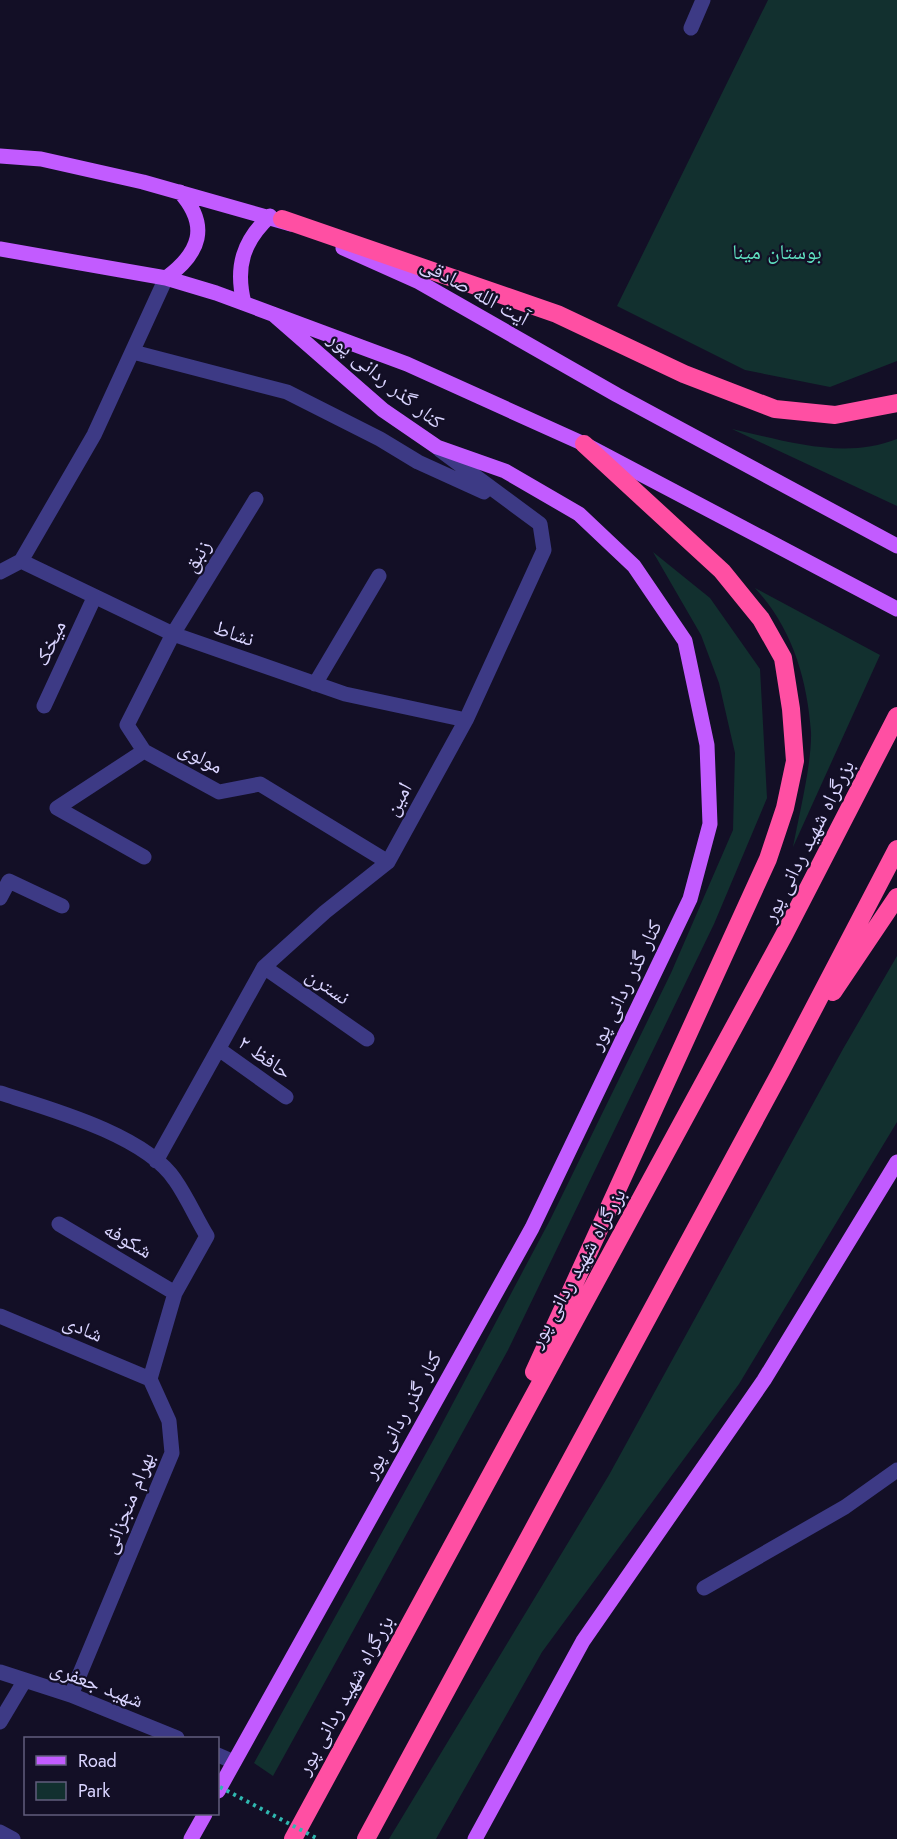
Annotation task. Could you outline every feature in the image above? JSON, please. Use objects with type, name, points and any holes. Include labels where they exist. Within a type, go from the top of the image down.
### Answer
[{"type":"highway","points":[[276,218],[557,314],[684,374],[775,409],[835,415],[897,403]]},
{"type":"highway","points":[[474,1505],[768,859],[785,808],[795,761],[791,709],[783,658],[761,619],[722,571],[584,444]]},
{"type":"highway","name":"بزرگراه شهید ردانی پور","points":[[292,1839],[784,935],[897,716]]},
{"type":"highway","points":[[366,1839],[781,1071],[897,849]]},
{"type":"highway","points":[[781,1071],[897,897]]},
{"type":"main road","name":"آیت الله صادقی","points":[[0,156],[41,159],[180,192],[276,218],[419,282],[617,395],[897,546]]},
{"type":"main road","points":[[166,278],[186,263],[196,240],[199,221],[192,206],[180,192]]},
{"type":"main road","points":[[244,303],[239,269],[245,246],[255,230],[276,218]]},
{"type":"main road","points":[[0,249],[166,278],[244,303],[407,364],[584,444],[892,606]]},
{"type":"main road","name":"کنار گذر ردانی پور","points":[[219,1789],[532,1228],[690,899],[711,824],[707,745],[685,641],[634,566],[579,514],[505,471],[437,447],[383,410],[273,314]]},
{"type":"main road","points":[[476,1839],[583,1641],[764,1380],[897,1162]]},
{"type":"main road","points":[[191,1839],[204,1815]]},
{"type":"street","points":[[691,28],[703,0]]},
{"type":"street","points":[[0,572],[21,561],[94,435],[166,278]]},
{"type":"street","points":[[133,352],[287,392],[380,439],[418,462],[467,483],[540,524]]},
{"type":"street","points":[[437,447],[540,524]]},
{"type":"street","name":"زنبق","points":[[173,634],[256,499]]},
{"type":"street","name":"امین","points":[[156,1161],[220,1050],[264,967],[326,912],[388,862],[466,720],[544,550],[540,524]]},
{"type":"street","name":"نشاط","points":[[21,561],[173,634],[345,694],[466,720]]},
{"type":"street","points":[[315,684],[379,576]]},
{"type":"street","name":"میخک","points":[[45,706],[94,598]]},
{"type":"street","name":"مولوی","points":[[173,634],[127,725],[144,751],[219,792],[260,784],[388,862]]},
{"type":"street","points":[[144,751],[57,808],[144,857]]},
{"type":"street","points":[[0,898],[9,881],[62,906]]},
{"type":"street","name":"نسترن","points":[[264,967],[367,1039]]},
{"type":"street","name":"حافظ ۲","points":[[220,1050],[286,1097]]},
{"type":"street","points":[[0,1093],[71,1116],[140,1148],[174,1178],[207,1236],[175,1293],[150,1379]]},
{"type":"street","name":"شکوفه","points":[[59,1224],[175,1293]]},
{"type":"street","name":"شادی","points":[[0,1316],[150,1379]]},
{"type":"street","name":"بهرام منجزانی","points":[[71,1695],[172,1453],[169,1421],[150,1379]]},
{"type":"street","points":[[704,1588],[845,1507],[897,1470]]},
{"type":"street","name":"شهید جعفری","points":[[0,1672],[71,1695],[175,1737]]},
{"type":"street","points":[[0,1722],[25,1680]]},
{"type":"street","points":[[219,1755],[234,1762]]},
{"type":"street","points":[[0,1832],[13,1839]]},
{"type":"path","points":[[219,1789],[318,1839]]},
{"type":"green space","name":"بوستان مینا","points":[[768,0],[897,0],[897,361],[830,387],[745,370],[617,306]]},
{"type":"green space","points":[[732,429],[794,443],[836,448],[877,445],[897,439],[897,506]]},
{"type":"green space","points":[[653,552],[710,598],[760,669],[767,798],[714,924],[508,1350],[273,1776],[254,1763],[435,1437],[550,1220],[671,973],[733,830],[735,753],[719,683],[701,635]]},
{"type":"green space","points":[[755,588],[880,655],[793,847],[811,745],[809,712],[801,673],[788,637],[768,603]]},
{"type":"green space","points":[[897,956],[897,1122],[739,1384],[542,1652],[436,1839],[389,1839],[609,1475],[843,1049]]}]
